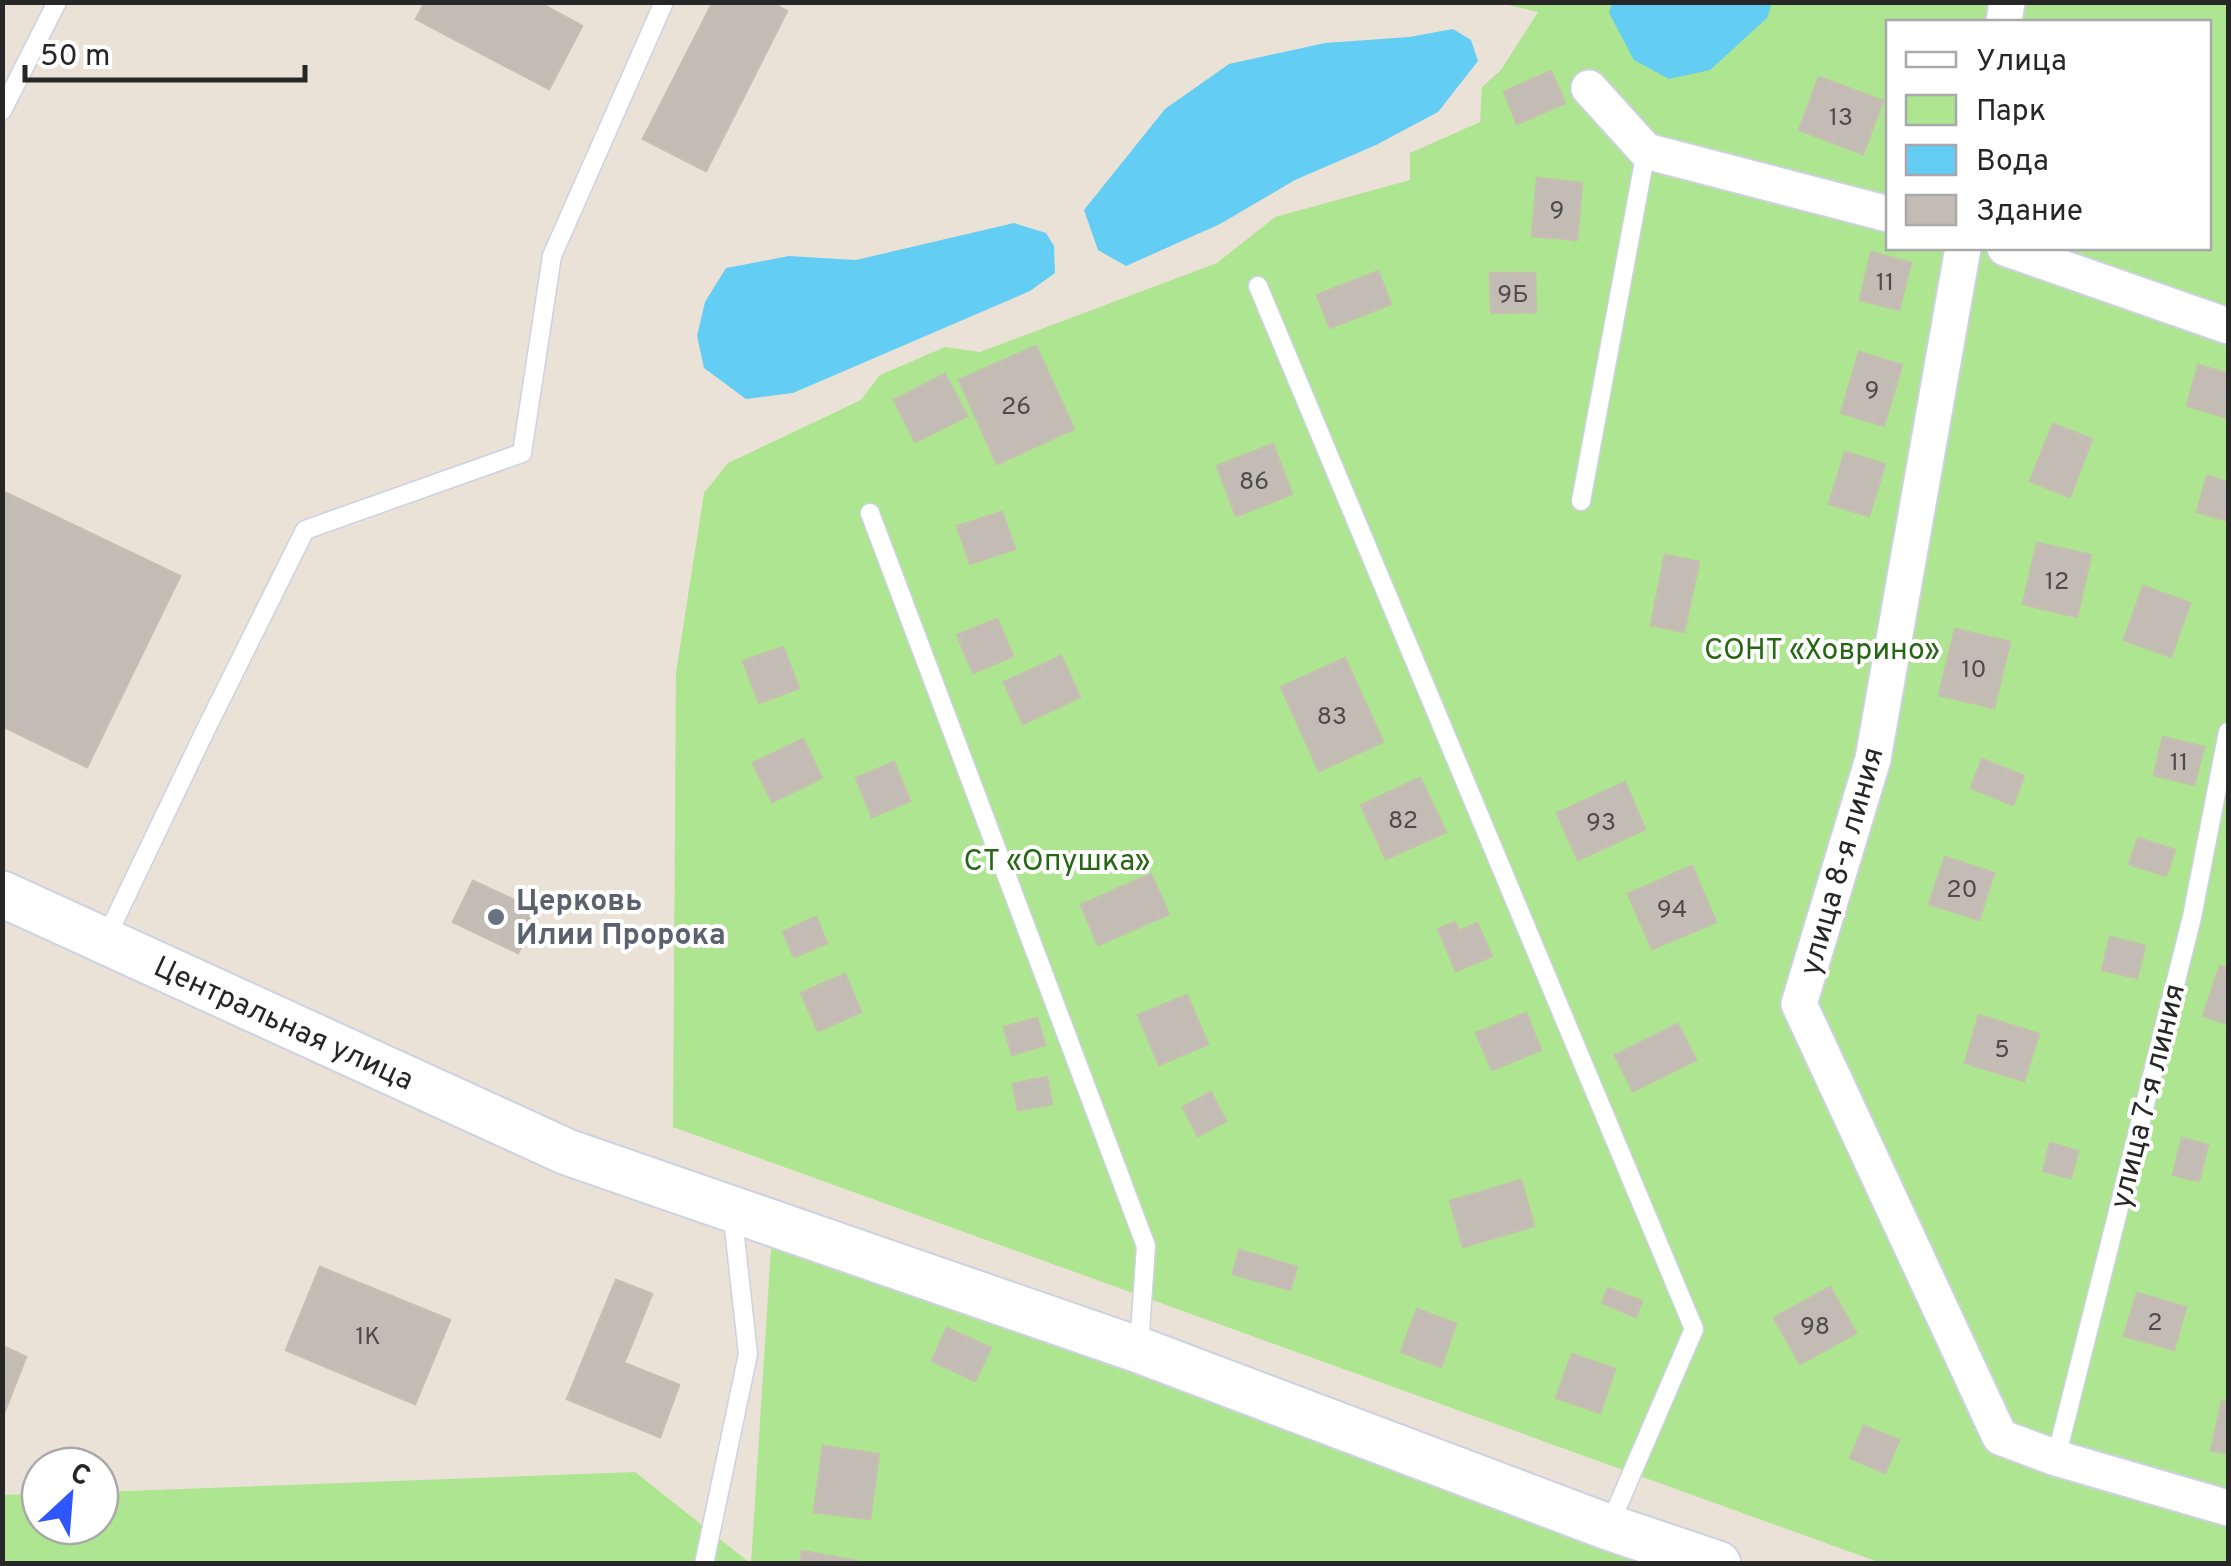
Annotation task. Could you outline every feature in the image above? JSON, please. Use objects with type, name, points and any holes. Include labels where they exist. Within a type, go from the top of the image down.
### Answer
[{"type":"street","points":[[1589,88],[1646,151],[1886,213]]},
{"type":"street","name":"улица 8-я линия","points":[[1963,250],[1873,759],[1799,1004],[2000,1437],[2056,1458],[2228,1508]]},
{"type":"street","points":[[2010,250],[2228,326]]},
{"type":"street","name":"Центральная улица","points":[[2,894],[568,1152],[1139,1350],[1608,1527],[1718,1564]]},
{"type":"lane","points":[[2,110],[57,2]]},
{"type":"lane","points":[[105,941],[305,530],[522,453],[552,256],[664,2]]},
{"type":"lane","points":[[1581,501],[1646,151]]},
{"type":"lane","points":[[1258,286],[1694,1329],[1608,1527]]},
{"type":"lane","points":[[870,514],[1146,1246],[1139,1350]]},
{"type":"lane","name":"улица 7-я линия","points":[[2056,1458],[2192,917],[2228,732]]},
{"type":"lane","points":[[704,1564],[748,1354],[732,1210]]},
{"type":"green space","points":[[1499,3],[2228,3],[2228,1563],[1881,1563],[673,1127],[676,673],[704,493],[728,463],[861,400],[880,375],[945,347],[980,352],[1217,263],[1275,217],[1410,180],[1410,153],[1480,122],[1482,87],[1501,70],[1538,12]]},
{"type":"green space","points":[[771,1248],[1679,1563],[751,1564]]},
{"type":"green space","points":[[635,1472],[750,1563],[3,1563],[2,1495],[20,1495],[20,1546],[120,1546],[120,1491]]},
{"type":"water","points":[[1612,2],[1772,3],[1767,18],[1710,70],[1669,79],[1634,60],[1609,13]]},
{"type":"water","points":[[1453,29],[1471,40],[1478,61],[1438,112],[1376,145],[1295,180],[1220,224],[1126,266],[1098,250],[1084,210],[1165,109],[1229,64],[1325,43],[1409,37]]},
{"type":"water","points":[[1014,223],[1046,233],[1054,246],[1055,273],[1030,291],[793,393],[746,399],[704,368],[697,336],[705,302],[726,268],[789,256],[856,260]]},
{"type":"building","points":[[425,2],[538,2],[582,26],[549,89],[416,19]]},
{"type":"building","points":[[713,2],[770,2],[787,11],[706,171],[643,139]]},
{"type":"building","points":[[1551,71],[1565,103],[1517,124],[1504,92]]},
{"type":"building","points":[[1819,77],[1883,101],[1863,154],[1799,130]]},
{"type":"building","points":[[1537,178],[1582,183],[1577,240],[1532,236]]},
{"type":"building","points":[[1871,252],[1911,263],[1899,310],[1860,300]]},
{"type":"building","points":[[1378,271],[1391,304],[1330,328],[1317,295]]},
{"type":"building","points":[[1490,273],[1535,273],[1536,312],[1491,313]]},
{"type":"building","points":[[1036,346],[1074,429],[997,464],[959,380]]},
{"type":"building","points":[[1859,352],[1902,365],[1884,426],[1841,413]]},
{"type":"building","points":[[2198,365],[2228,374],[2228,418],[2187,406]]},
{"type":"building","points":[[945,374],[967,416],[915,442],[894,400]]},
{"type":"building","points":[[2053,424],[2092,439],[2070,497],[2030,481]]},
{"type":"building","points":[[1273,444],[1292,494],[1236,516],[1217,466]]},
{"type":"building","points":[[1845,452],[1885,464],[1869,516],[1829,504]]},
{"type":"building","points":[[2207,476],[2228,482],[2228,521],[2197,512]]},
{"type":"building","points":[[2,491],[180,576],[87,767],[2,726]]},
{"type":"building","points":[[1002,512],[1015,549],[970,564],[957,526]]},
{"type":"building","points":[[2037,543],[2091,555],[2077,617],[2023,604]]},
{"type":"building","points":[[1665,555],[1699,562],[1684,632],[1651,625]]},
{"type":"building","points":[[2143,586],[2190,603],[2171,657],[2124,640]]},
{"type":"building","points":[[997,619],[1013,656],[973,673],[957,635]]},
{"type":"building","points":[[1955,629],[2010,642],[1994,708],[1939,695]]},
{"type":"building","points":[[783,647],[799,688],[759,703],[743,661]]},
{"type":"building","points":[[1061,656],[1080,697],[1023,724],[1004,682]]},
{"type":"building","points":[[1345,658],[1383,742],[1319,771],[1281,687]]},
{"type":"building","points":[[2163,737],[2204,747],[2194,785],[2154,775]]},
{"type":"building","points":[[803,739],[822,778],[772,802],[753,763]]},
{"type":"building","points":[[1982,759],[2024,776],[2013,805],[1971,788]]},
{"type":"building","points":[[894,762],[910,801],[872,817],[856,778]]},
{"type":"building","points":[[1420,778],[1446,832],[1386,859],[1361,805]]},
{"type":"building","points":[[1625,782],[1645,829],[1578,860],[1557,813]]},
{"type":"building","points":[[2138,838],[2175,850],[2166,876],[2129,864]]},
{"type":"building","points":[[1945,857],[1994,873],[1979,920],[1929,904]]},
{"type":"building","points":[[1692,866],[1716,922],[1652,949],[1628,894]]},
{"type":"building","points":[[1151,874],[1169,914],[1098,945],[1081,905]]},
{"type":"building","name":"Церковь Илии Пророка","points":[[473,881],[538,911],[518,953],[453,922]]},
{"type":"building","points":[[816,917],[827,943],[794,957],[783,932]]},
{"type":"building","points":[[1455,922],[1459,931],[1477,923],[1492,956],[1456,971],[1438,929]]},
{"type":"building","points":[[2110,937],[2145,946],[2137,978],[2102,970]]},
{"type":"building","points":[[2220,966],[2228,969],[2228,1024],[2203,1016]]},
{"type":"building","points":[[845,974],[861,1012],[818,1031],[801,993]]},
{"type":"building","points":[[1187,995],[1208,1044],[1159,1065],[1138,1015]]},
{"type":"building","points":[[1526,1013],[1541,1050],[1492,1070],[1476,1033]]},
{"type":"building","points":[[1979,1015],[2039,1034],[2024,1081],[1965,1063]]},
{"type":"building","points":[[1037,1018],[1045,1045],[1012,1055],[1004,1027]]},
{"type":"building","points":[[1678,1024],[1696,1060],[1633,1091],[1615,1055]]},
{"type":"building","points":[[1047,1077],[1052,1104],[1018,1110],[1013,1084]]},
{"type":"building","points":[[1211,1092],[1226,1121],[1198,1136],[1183,1107]]},
{"type":"building","points":[[2182,1138],[2208,1145],[2199,1181],[2173,1175]]},
{"type":"building","points":[[2050,1143],[2078,1151],[2071,1178],[2043,1171]]},
{"type":"building","points":[[1521,1180],[1534,1226],[1463,1247],[1450,1201]]},
{"type":"building","points":[[1239,1250],[1297,1267],[1290,1290],[1233,1274]]},
{"type":"building","points":[[320,1267],[450,1320],[415,1404],[286,1350]]},
{"type":"building","points":[[616,1280],[652,1294],[624,1363],[679,1385],[660,1437],[567,1399]]},
{"type":"building","points":[[1830,1287],[1856,1333],[1800,1364],[1774,1318]]},
{"type":"building","points":[[1608,1288],[1642,1301],[1636,1317],[1602,1303]]},
{"type":"building","points":[[2137,1293],[2186,1307],[2174,1350],[2124,1336]]},
{"type":"building","points":[[1417,1309],[1456,1324],[1441,1367],[1401,1352]]},
{"type":"building","points":[[947,1328],[991,1348],[975,1381],[932,1361]]},
{"type":"building","points":[[2,1346],[26,1357],[2,1418]]},
{"type":"building","points":[[1572,1354],[1615,1369],[1600,1413],[1556,1398]]},
{"type":"building","points":[[2222,1401],[2228,1403],[2228,1454],[2211,1450]]},
{"type":"building","points":[[1864,1426],[1899,1440],[1885,1473],[1850,1458]]},
{"type":"building","points":[[823,1446],[879,1454],[870,1519],[814,1512]]},
{"type":"building","points":[[802,1551],[871,1564],[800,1564]]},
{"type":"place","name":"Церковь Илии Пророка","points":[[496,917]]},
{"type":"park label","name":"СОНТ «Ховрино»","points":[[1822,649]]},
{"type":"park label","name":"СТ «Опушка»","points":[[1057,860]]}]
